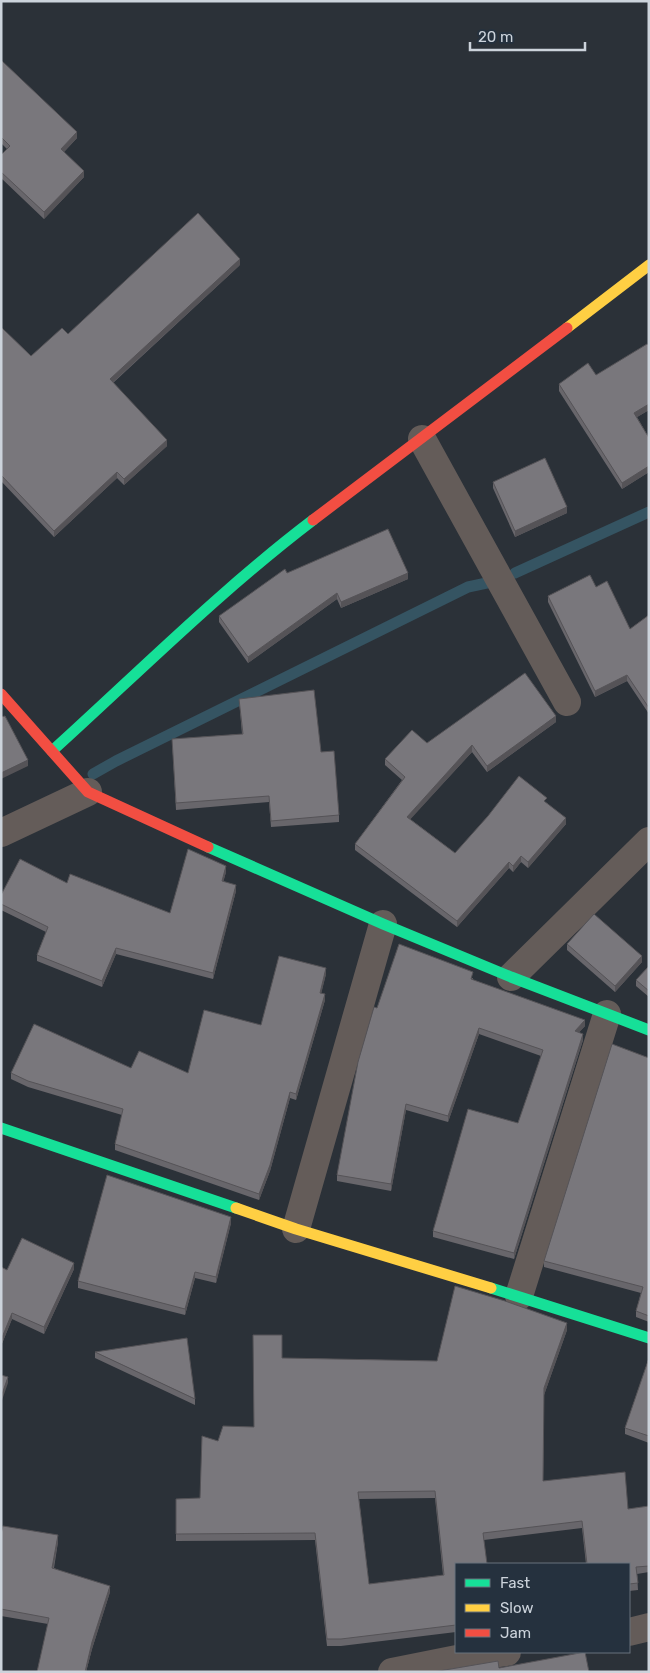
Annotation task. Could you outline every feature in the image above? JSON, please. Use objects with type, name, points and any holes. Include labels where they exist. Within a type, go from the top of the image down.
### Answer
[{"type":"street","points":[[52,751],[214,603],[287,540],[649,265]]},
{"type":"street","points":[[422,438],[567,702]]},
{"type":"street","points":[[1,694],[88,792],[148,821],[383,924],[511,977],[649,1030]]},
{"type":"street","points":[[1,833],[88,792]]},
{"type":"street","points":[[511,977],[649,841]]},
{"type":"street","points":[[296,1229],[383,924]]},
{"type":"street","points":[[519,1296],[607,1014]]},
{"type":"street","points":[[1,1128],[296,1229],[519,1296],[649,1338]]},
{"type":"street","points":[[630,1632],[649,1627]]},
{"type":"street","points":[[392,1672],[458,1658],[499,1653]]},
{"type":"building","points":[[1,60],[77,132],[61,149],[84,171],[44,212],[1,172],[1,155],[10,146],[1,137]]},
{"type":"building","points":[[198,213],[240,259],[110,379],[167,440],[124,479],[117,472],[54,531],[1,475],[1,327],[31,356],[62,328],[68,334]]},
{"type":"building","points":[[647,344],[649,346],[649,404],[634,413],[649,438],[649,466],[622,483],[559,384],[588,363],[596,375]]},
{"type":"building","points":[[545,458],[567,507],[515,531],[493,482]]},
{"type":"building","points":[[388,529],[408,573],[341,602],[337,593],[248,657],[219,616],[285,569],[287,573]]},
{"type":"building","points":[[590,575],[596,587],[607,581],[630,629],[649,615],[649,708],[627,675],[595,691],[548,596]]},
{"type":"building","points":[[525,673],[556,716],[487,766],[472,745],[407,817],[455,853],[488,816],[519,776],[547,798],[544,801],[566,818],[528,862],[521,856],[513,866],[509,862],[457,921],[355,844],[405,777],[385,759],[412,730],[427,743]]},
{"type":"building","points":[[314,690],[321,752],[334,751],[339,815],[271,821],[269,796],[176,803],[172,739],[243,734],[239,699]]},
{"type":"building","points":[[5,716],[28,760],[1,773],[1,717]]},
{"type":"building","points":[[188,849],[226,866],[222,881],[236,885],[213,973],[116,948],[102,981],[37,955],[48,927],[1,904],[1,895],[20,859],[67,883],[70,874],[170,913]]},
{"type":"building","points":[[594,914],[642,956],[615,986],[567,944]]},
{"type":"building","points":[[399,944],[473,972],[471,979],[585,1020],[575,1031],[583,1034],[514,1253],[433,1231],[468,1109],[518,1123],[543,1050],[479,1028],[448,1116],[406,1104],[391,1184],[337,1175],[358,1062],[374,1007],[377,1008]]},
{"type":"building","points":[[279,956],[326,968],[320,993],[325,994],[296,1094],[290,1092],[270,1165],[259,1194],[115,1144],[123,1109],[28,1081],[11,1073],[34,1024],[131,1068],[139,1051],[188,1073],[204,1010],[261,1025]]},
{"type":"building","points":[[649,966],[649,991],[636,980]]},
{"type":"building","points":[[612,1044],[649,1058],[649,1316],[636,1311],[643,1287],[544,1261]]},
{"type":"building","points":[[107,1175],[231,1217],[216,1277],[195,1272],[185,1309],[78,1281]]},
{"type":"building","points":[[22,1238],[74,1263],[44,1327],[12,1313],[1,1340],[1,1267],[7,1270]]},
{"type":"building","points":[[455,1286],[567,1323],[544,1388],[543,1481],[625,1472],[628,1509],[649,1506],[649,1566],[636,1567],[638,1583],[630,1584],[630,1563],[587,1563],[582,1521],[483,1533],[487,1563],[455,1563],[455,1625],[341,1639],[327,1639],[315,1533],[176,1534],[176,1499],[200,1498],[202,1436],[218,1441],[223,1426],[254,1427],[253,1335],[282,1335],[282,1358],[437,1361]],"holes":[[[435,1491],[444,1575],[369,1584],[358,1492]]]},
{"type":"building","points":[[187,1338],[195,1399],[95,1352]]},
{"type":"building","points":[[649,1358],[649,1436],[625,1428]]},
{"type":"building","points":[[1,1375],[8,1377],[1,1397]]},
{"type":"building","points":[[3,1526],[58,1535],[52,1568],[110,1586],[92,1642],[85,1672],[37,1672],[49,1618],[1,1609],[1,1534]]},
{"type":"building","points":[[585,1653],[589,1672],[433,1672],[498,1661],[499,1668]]},
{"type":"waterway","points":[[515,573],[649,512]]},
{"type":"waterway","points":[[93,774],[468,587],[496,581]]},
{"type":"traffic: fast","points":[[52,751],[180,632],[313,520]]},
{"type":"traffic: fast","points":[[208,847],[383,924],[511,977],[649,1030]]},
{"type":"traffic: fast","points":[[1,1128],[236,1208]]},
{"type":"traffic: fast","points":[[491,1288],[649,1338]]},
{"type":"traffic: slow","points":[[567,328],[649,265]]},
{"type":"traffic: slow","points":[[236,1208],[296,1229],[491,1288]]},
{"type":"traffic: jam","points":[[313,520],[567,328]]},
{"type":"traffic: jam","points":[[1,694],[88,792],[208,847]]}]
